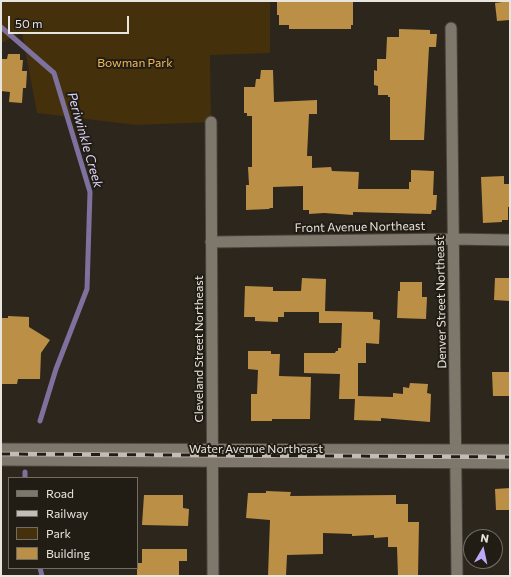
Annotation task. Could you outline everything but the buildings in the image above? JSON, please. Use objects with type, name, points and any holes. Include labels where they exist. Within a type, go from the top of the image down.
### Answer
[{"type":"street","name":"Denver Street Northeast","points":[[450,28],[457,576]]},
{"type":"street","name":"Cleveland Street Northeast","points":[[210,122],[213,576]]},
{"type":"street","name":"Front Avenue Northeast","points":[[211,242],[453,239],[510,240]]},
{"type":"street","name":"Water Avenue Northeast","points":[[1,449],[510,450]]},
{"type":"street","name":"Water Avenue Northeast","points":[[1,460],[510,463]]},
{"type":"green space","name":"Bowman Park","points":[[1,1],[270,1],[270,53],[210,55],[211,122],[136,125],[37,113],[22,33],[1,43]]},
{"type":"waterway","name":"Periwinkle Creek","points":[[1,27],[54,73],[90,192],[87,289],[56,369],[40,421]]},
{"type":"waterway","name":"Periwinkle Creek","points":[[25,472],[25,477]]},
{"type":"waterway","name":"Periwinkle Creek","points":[[40,569],[42,576]]},
{"type":"railway","points":[[1,454],[510,457]]}]
